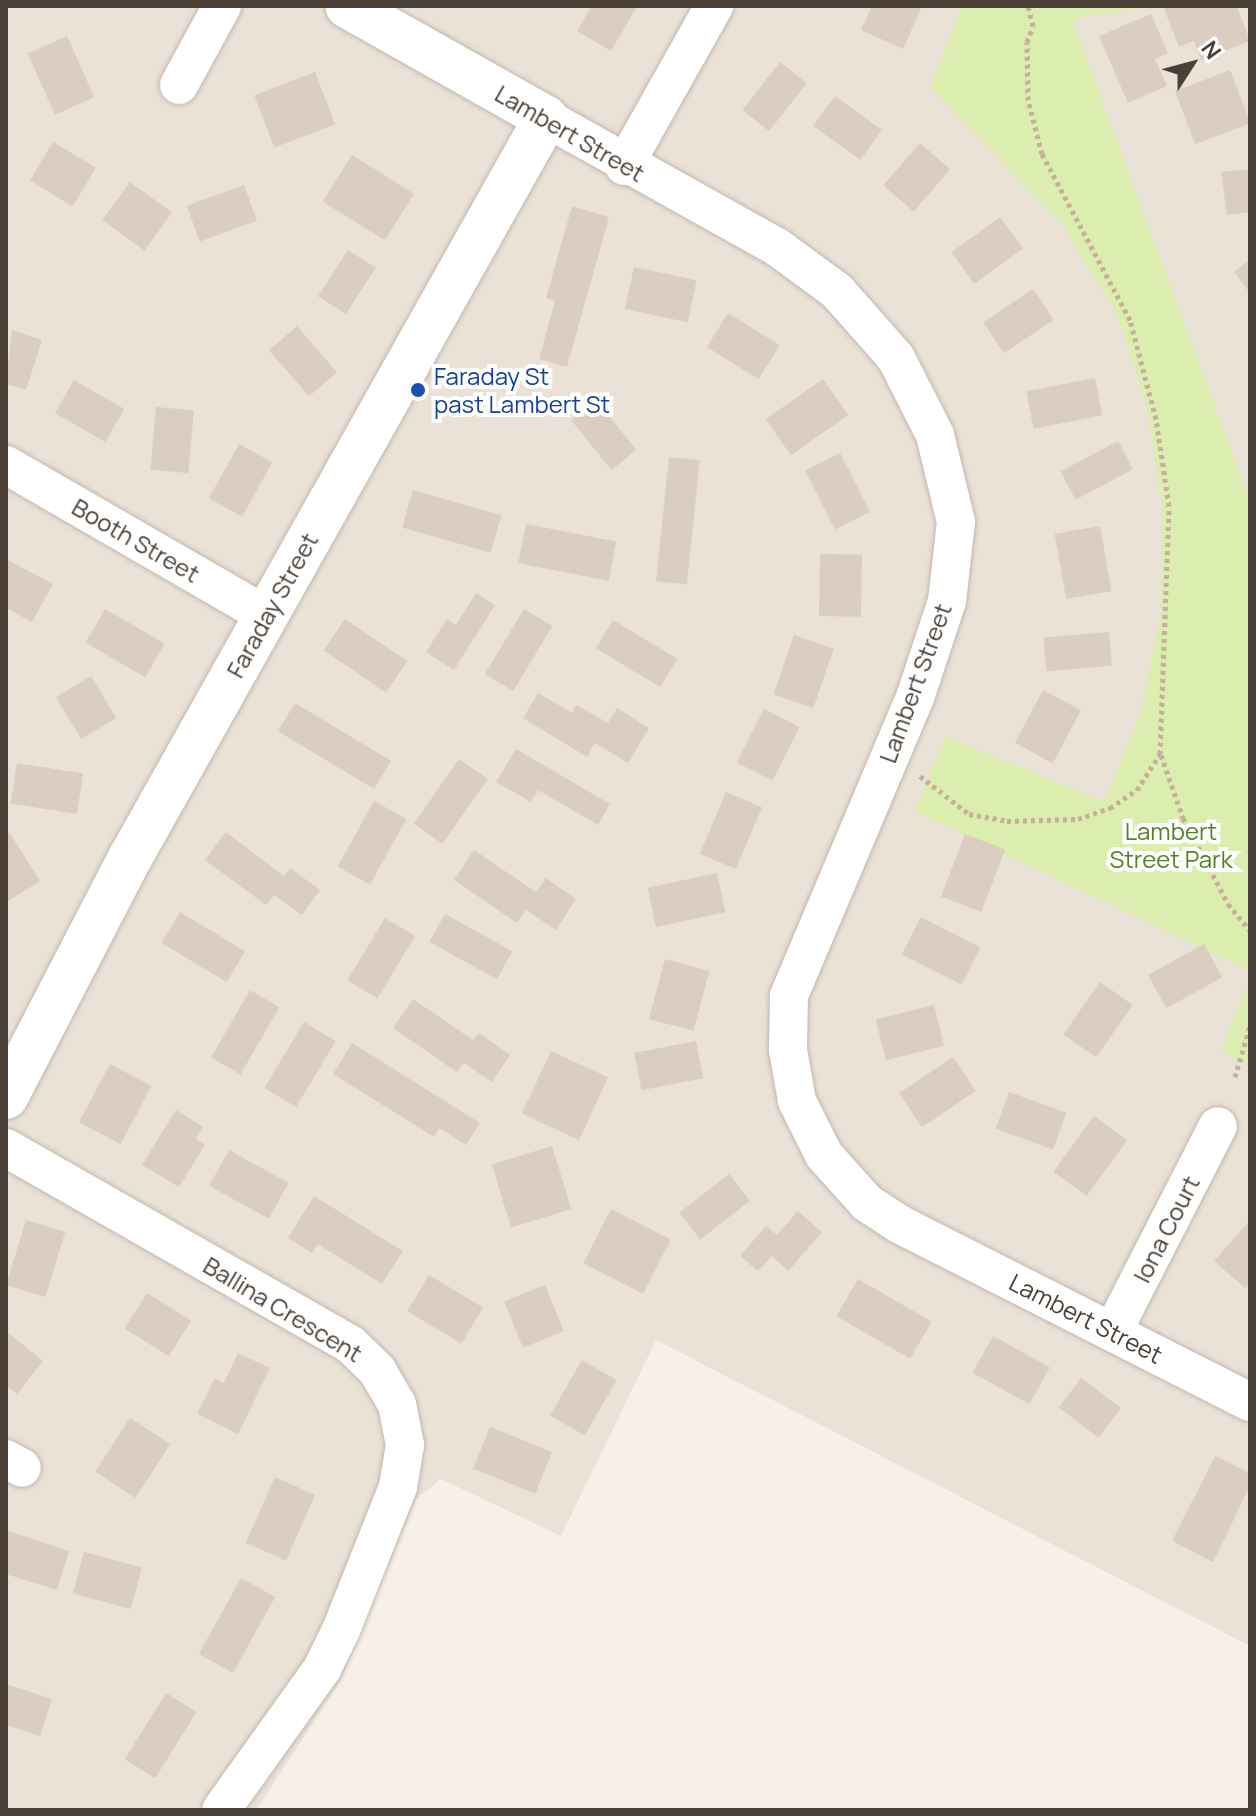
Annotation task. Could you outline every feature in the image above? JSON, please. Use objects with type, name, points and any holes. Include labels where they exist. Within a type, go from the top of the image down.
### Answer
[{"type":"street","points":[[179,85],[222,6]]},
{"type":"street","name":"Lambert Street","points":[[347,6],[546,118],[624,166],[777,247],[837,291],[896,358],[935,435],[956,522],[947,601],[916,695],[789,996],[788,1050],[797,1101],[824,1155],[867,1203],[899,1224],[1250,1402]]},
{"type":"street","points":[[624,166],[714,6]]},
{"type":"street","name":"Faraday Street","points":[[6,1097],[93,926],[546,118]]},
{"type":"street","name":"Booth Street","points":[[6,465],[266,615]]},
{"type":"street","name":"Iona Court","points":[[1113,1331],[1218,1126]]},
{"type":"street","name":"Ballina Crescent","points":[[6,1148],[351,1345],[377,1370],[397,1404],[405,1445],[398,1487],[341,1630],[322,1669],[221,1810]]},
{"type":"path","points":[[1028,6],[1033,26],[1027,42],[1028,100],[1042,154],[1130,320],[1156,419],[1169,506],[1160,754],[1183,818],[1228,904],[1250,930]]},
{"type":"path","points":[[912,770],[969,814],[1007,821],[1078,819],[1110,808],[1137,790],[1160,754]]},
{"type":"path","points":[[1235,1077],[1250,1026]]},
{"type":"shaded area","points":[[6,6],[1250,6],[1250,1646],[656,1340],[561,1536],[441,1479],[416,1499],[341,1680],[256,1810],[6,1810]]},
{"type":"green space","name":"Lambert Street Park","points":[[962,6],[1151,6],[1072,19],[1250,501],[1250,971],[914,811],[946,736],[1104,802],[1140,714],[1161,612],[1162,507],[1148,412],[1118,317],[1061,223],[930,87]]},
{"type":"green space","points":[[1250,979],[1250,1066],[1221,1051]]},
{"type":"building","points":[[592,6],[637,6],[611,51],[577,31]]},
{"type":"building","points":[[872,6],[922,6],[903,49],[861,30]]},
{"type":"building","points":[[1173,6],[1237,6],[1250,41],[1201,60],[1194,41],[1179,47],[1164,9]]},
{"type":"building","points":[[1151,14],[1168,53],[1155,59],[1167,86],[1128,103],[1099,36]]},
{"type":"building","points":[[67,36],[94,97],[55,115],[28,53]]},
{"type":"building","points":[[780,62],[807,83],[769,131],[742,110]]},
{"type":"building","points":[[1230,70],[1250,123],[1195,144],[1175,91]]},
{"type":"building","points":[[315,72],[335,124],[274,148],[254,95]]},
{"type":"building","points":[[835,96],[882,130],[860,160],[813,126]]},
{"type":"building","points":[[53,142],[96,168],[73,206],[30,181]]},
{"type":"building","points":[[920,143],[950,169],[913,212],[883,185]]},
{"type":"building","points":[[352,155],[414,194],[385,240],[323,202]]},
{"type":"building","points":[[1250,169],[1250,212],[1227,215],[1221,172]]},
{"type":"building","points":[[130,182],[172,213],[144,251],[102,220]]},
{"type":"building","points":[[244,185],[257,221],[200,242],[187,206]]},
{"type":"building","points":[[572,206],[609,217],[567,367],[539,359],[555,301],[546,298]]},
{"type":"building","points":[[1000,217],[1023,249],[974,284],[951,252]]},
{"type":"building","points":[[348,250],[376,268],[346,314],[318,296]]},
{"type":"building","points":[[1250,259],[1250,293],[1234,272]]},
{"type":"building","points":[[634,267],[697,280],[688,322],[625,309]]},
{"type":"building","points":[[1033,289],[1054,320],[1004,353],[983,323]]},
{"type":"building","points":[[728,313],[780,345],[759,379],[707,347]]},
{"type":"building","points":[[297,326],[337,372],[309,396],[269,350]]},
{"type":"building","points":[[12,330],[42,340],[26,390],[6,384]]},
{"type":"building","points":[[1095,378],[1102,415],[1034,429],[1026,391]]},
{"type":"building","points":[[823,379],[848,415],[791,455],[766,419]]},
{"type":"building","points":[[74,380],[124,409],[105,442],[55,413]]},
{"type":"building","points":[[596,400],[636,450],[611,470],[571,420]]},
{"type":"building","points":[[156,407],[194,410],[188,473],[151,470]]},
{"type":"building","points":[[1118,441],[1133,469],[1076,500],[1061,472]]},
{"type":"building","points":[[239,444],[272,462],[242,517],[209,498]]},
{"type":"building","points":[[840,453],[870,512],[835,530],[805,471]]},
{"type":"building","points":[[669,457],[700,460],[687,585],[656,581]]},
{"type":"building","points":[[413,490],[501,515],[491,553],[402,527]]},
{"type":"building","points":[[526,524],[616,542],[609,581],[518,563]]},
{"type":"building","points":[[1100,526],[1111,591],[1066,599],[1055,534]]},
{"type":"building","points":[[820,554],[862,555],[861,617],[819,616]]},
{"type":"building","points":[[6,559],[53,584],[32,622],[6,608]]},
{"type":"building","points":[[476,593],[495,605],[454,670],[426,652],[447,619],[456,625]]},
{"type":"building","points":[[105,609],[165,644],[145,677],[86,643]]},
{"type":"building","points":[[524,609],[552,626],[513,691],[485,674]]},
{"type":"building","points":[[345,619],[407,661],[386,692],[324,651]]},
{"type":"building","points":[[613,620],[677,659],[660,687],[596,648]]},
{"type":"building","points":[[1109,632],[1112,666],[1046,672],[1043,638]]},
{"type":"building","points":[[794,635],[834,649],[813,708],[773,695]]},
{"type":"building","points":[[91,676],[116,718],[81,739],[56,697]]},
{"type":"building","points":[[1043,690],[1081,710],[1053,763],[1015,743]]},
{"type":"building","points":[[538,693],[572,713],[576,705],[608,723],[617,708],[649,728],[628,763],[595,743],[587,757],[523,718]]},
{"type":"building","points":[[295,703],[391,761],[374,789],[278,731]]},
{"type":"building","points":[[764,709],[800,727],[772,781],[737,762]]},
{"type":"building","points":[[516,749],[610,804],[598,825],[538,790],[531,802],[496,782]]},
{"type":"building","points":[[459,759],[488,779],[442,844],[414,824]]},
{"type":"building","points":[[17,763],[83,773],[77,814],[11,803]]},
{"type":"building","points":[[726,792],[762,807],[736,869],[700,854]]},
{"type":"building","points":[[374,801],[406,819],[370,885],[338,867]]},
{"type":"building","points":[[9,832],[40,881],[8,901],[6,834]]},
{"type":"building","points":[[226,832],[284,876],[290,868],[320,890],[302,915],[274,895],[266,905],[205,860]]},
{"type":"building","points":[[965,834],[1005,849],[981,912],[941,897]]},
{"type":"building","points":[[474,850],[536,892],[546,878],[576,899],[556,930],[526,910],[517,923],[454,880]]},
{"type":"building","points":[[717,873],[725,912],[656,927],[648,888]]},
{"type":"building","points":[[180,912],[245,951],[227,982],[161,943]]},
{"type":"building","points":[[445,914],[512,951],[497,979],[429,942]]},
{"type":"building","points":[[921,917],[981,947],[962,985],[902,954]]},
{"type":"building","points":[[385,918],[415,936],[377,999],[347,981]]},
{"type":"building","points":[[1204,944],[1222,977],[1166,1008],[1148,975]]},
{"type":"building","points":[[665,959],[709,971],[693,1031],[649,1019]]},
{"type":"building","points":[[1100,982],[1133,1005],[1096,1057],[1063,1034]]},
{"type":"building","points":[[250,990],[279,1007],[240,1075],[211,1058]]},
{"type":"building","points":[[413,999],[473,1040],[479,1033],[510,1055],[492,1082],[464,1063],[457,1072],[393,1028]]},
{"type":"building","points":[[934,1005],[944,1046],[886,1060],[876,1020]]},
{"type":"building","points":[[304,1022],[336,1041],[296,1107],[264,1088]]},
{"type":"building","points":[[696,1041],[703,1078],[641,1090],[634,1053]]},
{"type":"building","points":[[352,1043],[480,1123],[466,1145],[439,1128],[434,1137],[333,1074]]},
{"type":"building","points":[[551,1051],[608,1078],[579,1140],[522,1114]]},
{"type":"building","points":[[953,1057],[976,1091],[922,1127],[899,1093]]},
{"type":"building","points":[[110,1064],[151,1086],[121,1144],[79,1122]]},
{"type":"building","points":[[1009,1092],[1066,1113],[1053,1150],[996,1129]]},
{"type":"building","points":[[176,1110],[203,1127],[196,1139],[205,1145],[179,1187],[142,1165]]},
{"type":"building","points":[[1094,1116],[1127,1140],[1087,1196],[1053,1172]]},
{"type":"building","points":[[552,1146],[571,1209],[511,1228],[492,1164]]},
{"type":"building","points":[[229,1150],[288,1183],[269,1219],[209,1186]]},
{"type":"building","points":[[729,1174],[750,1201],[700,1240],[679,1213]]},
{"type":"building","points":[[314,1196],[403,1251],[382,1284],[318,1244],[312,1253],[288,1238]]},
{"type":"building","points":[[611,1209],[671,1239],[643,1294],[583,1263]]},
{"type":"building","points":[[798,1211],[822,1232],[788,1271],[772,1256],[758,1271],[740,1256],[766,1226],[777,1235]]},
{"type":"building","points":[[26,1220],[65,1232],[45,1297],[6,1285]]},
{"type":"building","points":[[1250,1220],[1250,1282],[1245,1288],[1214,1261]]},
{"type":"building","points":[[429,1275],[483,1307],[461,1343],[407,1311]]},
{"type":"building","points":[[858,1279],[932,1322],[910,1359],[836,1316]]},
{"type":"building","points":[[545,1285],[564,1331],[523,1348],[504,1301]]},
{"type":"building","points":[[147,1293],[191,1321],[169,1356],[125,1329]]},
{"type":"building","points":[[6,1331],[43,1361],[17,1394],[6,1385]]},
{"type":"building","points":[[993,1336],[1050,1368],[1029,1404],[973,1373]]},
{"type":"building","points":[[238,1353],[270,1368],[238,1434],[197,1414],[215,1378],[224,1383]]},
{"type":"building","points":[[582,1360],[617,1380],[585,1435],[550,1415]]},
{"type":"building","points":[[1081,1378],[1121,1408],[1099,1438],[1059,1408]]},
{"type":"building","points":[[130,1418],[170,1444],[135,1498],[95,1472]]},
{"type":"building","points":[[490,1427],[552,1452],[535,1494],[473,1469]]},
{"type":"building","points":[[1215,1456],[1250,1473],[1250,1486],[1213,1562],[1172,1541]]},
{"type":"building","points":[[275,1477],[315,1495],[286,1561],[246,1543]]},
{"type":"building","points":[[8,1531],[69,1551],[57,1590],[6,1574]]},
{"type":"building","points":[[84,1552],[142,1568],[131,1609],[73,1594]]},
{"type":"building","points":[[241,1578],[275,1597],[233,1673],[199,1654]]},
{"type":"building","points":[[6,1684],[52,1699],[40,1736],[6,1725]]},
{"type":"building","points":[[166,1693],[197,1712],[155,1778],[125,1759]]},
{"type":"place","name":"Faraday St past Lambert St","points":[[418,390]]}]
